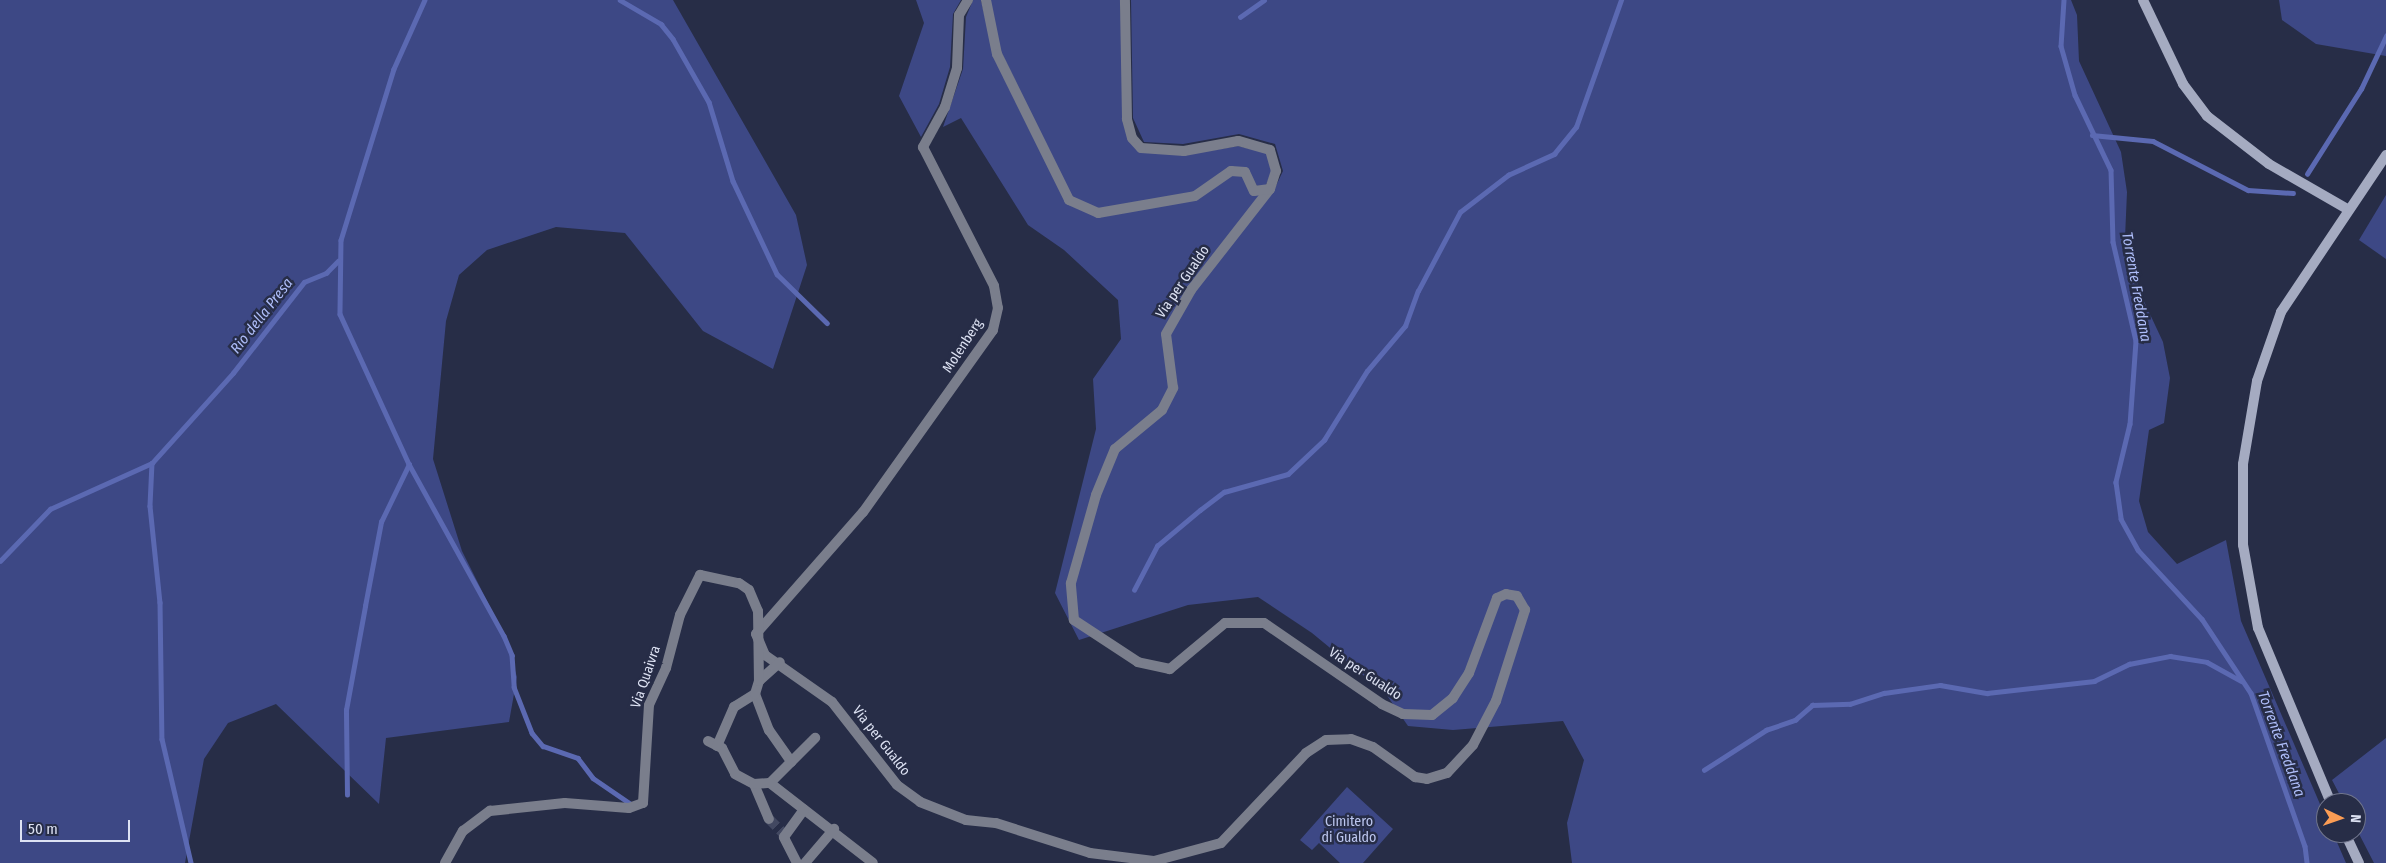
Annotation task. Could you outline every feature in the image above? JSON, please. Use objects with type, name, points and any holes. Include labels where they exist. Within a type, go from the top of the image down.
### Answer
[{"type":"main road","points":[[2143,0],[2183,84],[2207,116],[2269,164],[2348,210]]},
{"type":"main road","points":[[2327,793],[2260,637],[2243,545],[2241,496],[2251,406],[2270,339],[2295,287],[2386,155]]},
{"type":"main road","points":[[2350,843],[2359,863]]},
{"type":"street","name":"Molenberg","points":[[756,634],[863,512],[993,330],[998,308],[994,286],[923,146],[945,107],[957,68],[959,16],[968,0]]},
{"type":"street","points":[[986,0],[997,54],[1069,200],[1098,213],[1196,196],[1231,171],[1244,172],[1254,191],[1270,189]]},
{"type":"street","name":"Via per Gualdo","points":[[756,634],[766,655],[780,662],[832,702],[897,785],[920,802],[966,820],[996,823],[1090,853],[1155,862],[1221,843],[1306,753],[1326,740],[1351,739],[1373,747],[1415,777],[1426,779],[1447,773],[1473,745],[1489,717],[1524,616],[1517,596],[1506,594],[1496,598],[1469,673],[1454,698],[1432,715],[1403,714],[1382,704],[1264,623],[1225,623],[1170,669],[1138,662],[1074,620],[1071,582],[1115,449],[1162,410],[1173,388],[1166,334],[1191,290],[1270,189],[1276,171],[1270,150],[1238,141],[1184,151],[1141,148],[1132,138],[1127,119],[1124,0]]},
{"type":"street","name":"Via Quaivra","points":[[445,863],[463,831],[490,811],[565,803],[629,808],[643,803],[650,705],[666,668],[680,615],[700,575],[740,583],[749,590],[758,611],[756,634],[760,681]]},
{"type":"street","points":[[780,662],[760,681],[755,694],[734,707],[712,743],[735,774],[754,784],[770,783],[834,829],[873,863]]},
{"type":"street","points":[[755,694],[769,730],[791,762]]},
{"type":"street","points":[[770,783],[814,738]]},
{"type":"street","points":[[754,784],[769,819]]},
{"type":"street","points":[[797,863],[784,835],[804,809]]},
{"type":"street","points":[[805,863],[834,829]]},
{"type":"green space","points":[[0,0],[673,0],[796,215],[807,265],[773,369],[703,331],[625,233],[556,227],[487,250],[459,275],[446,321],[433,459],[462,551],[504,635],[517,677],[509,722],[386,738],[379,804],[276,704],[228,723],[204,759],[185,863],[0,863]]},
{"type":"green space","points":[[916,0],[961,0],[953,14],[950,67],[939,104],[921,137],[899,96],[924,23]]},
{"type":"green space","points":[[973,0],[981,0],[994,55],[1066,202],[1098,216],[1197,199],[1232,175],[1243,175],[1251,195],[1273,192],[1283,171],[1275,144],[1239,134],[1183,144],[1144,142],[1133,118],[1131,0],[2071,0],[2077,15],[2079,61],[2121,152],[2127,192],[2125,238],[2141,295],[2163,342],[2170,378],[2164,423],[2149,430],[2139,501],[2148,532],[2177,564],[2226,540],[2241,621],[2316,795],[2316,843],[2337,843],[2346,863],[1572,863],[1567,823],[1584,760],[1563,721],[1453,730],[1408,726],[1386,694],[1312,633],[1258,597],[1188,605],[1079,640],[1055,593],[1096,429],[1093,379],[1121,339],[1118,300],[1064,250],[1028,225],[961,118],[943,127],[963,69],[966,17]]},
{"type":"green space","points":[[989,0],[1120,0],[1128,140],[1139,152],[1184,155],[1238,146],[1267,153],[1272,171],[1266,185],[1257,186],[1247,168],[1194,192],[1099,209],[1072,197],[1001,52]]},
{"type":"green space","points":[[2279,0],[2386,0],[2386,56],[2316,44],[2282,20]]},
{"type":"green space","points":[[2386,195],[2386,259],[2359,240]]},
{"type":"green space","points":[[2386,738],[2386,863],[2374,863],[2364,843],[2366,843],[2366,793],[2339,793],[2332,780]]},
{"type":"green space","name":"Cimitero di Gualdo","points":[[1347,787],[1393,829],[1363,863],[1340,863],[1319,843],[1312,850],[1300,840]]},
{"type":"waterway","points":[[425,0],[394,69],[341,240],[340,314],[409,464],[504,636],[512,655],[514,687],[532,733],[543,746],[578,758],[593,778],[631,804]]},
{"type":"waterway","points":[[620,0],[661,24],[673,39],[709,102],[733,181],[777,274],[827,323]]},
{"type":"waterway","points":[[1240,17],[1264,0]]},
{"type":"waterway","points":[[1134,590],[1157,546],[1200,510],[1224,492],[1288,474],[1324,440],[1367,371],[1405,326],[1418,291],[1460,212],[1508,175],[1554,154],[1576,127],[1621,0]]},
{"type":"waterway","name":"Torrente Freddana","points":[[2064,0],[2061,46],[2075,95],[2111,170],[2113,242],[2136,341],[2130,424],[2116,482],[2121,519],[2138,550],[2202,619],[2251,693],[2305,846],[2307,863]]},
{"type":"waterway","points":[[2307,174],[2361,89],[2386,36]]},
{"type":"waterway","points":[[2092,135],[2153,141],[2248,190],[2293,193]]},
{"type":"waterway","name":"Rio della Presa","points":[[0,561],[50,509],[152,463],[233,373],[304,282],[326,273],[338,261]]},
{"type":"waterway","points":[[152,463],[150,506],[160,602],[162,739],[191,863]]},
{"type":"waterway","points":[[347,795],[346,710],[365,606],[381,522],[409,464]]},
{"type":"waterway","points":[[1704,770],[1766,730],[1795,720],[1812,705],[1850,704],[1884,693],[1940,685],[1987,693],[2094,681],[2129,664],[2170,656],[2207,662],[2241,681]]},
{"type":"tunnel","points":[[769,819],[783,833]]}]
